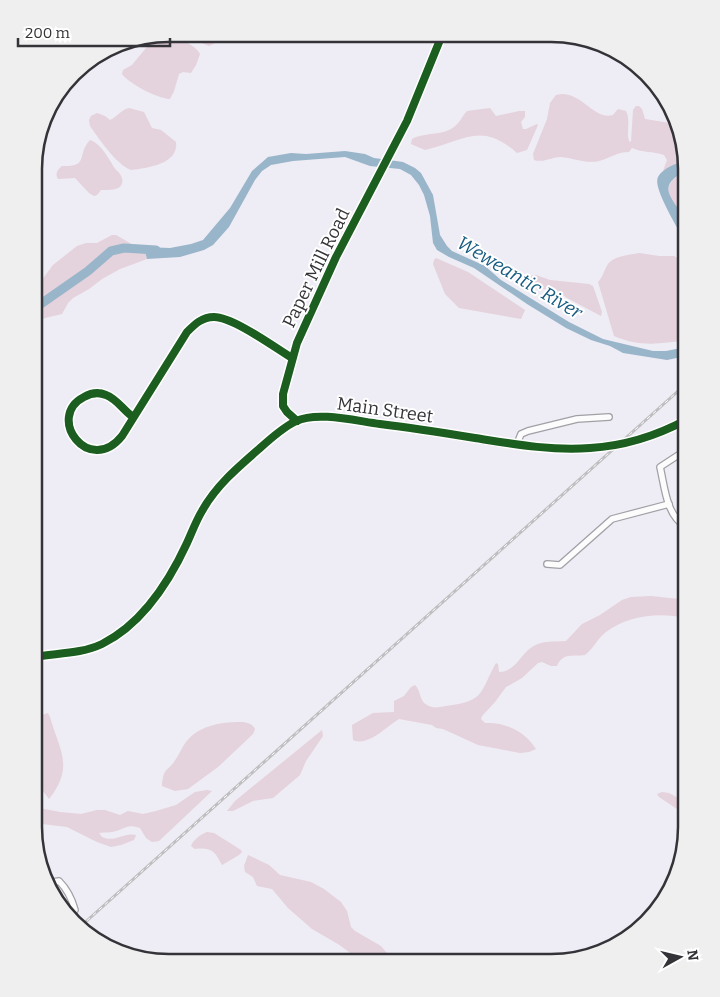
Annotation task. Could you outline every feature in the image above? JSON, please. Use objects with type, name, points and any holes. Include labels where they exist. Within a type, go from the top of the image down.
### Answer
[{"type":"street","name":"Paper Mill Road","points":[[297,421],[283,406],[283,394],[292,358],[306,321],[336,257],[407,121],[439,43]]},
{"type":"street","points":[[133,417],[125,412],[114,399],[106,395],[97,393],[88,395],[81,398],[74,405],[70,413],[70,431],[79,444],[89,449],[99,450],[108,448],[116,442],[133,417],[187,332],[194,324],[206,318],[213,317],[229,321],[292,358]]},
{"type":"street","name":"Main Street","points":[[43,656],[94,648],[115,637],[135,621],[166,582],[187,544],[201,512],[215,490],[254,452],[279,431],[297,421],[322,417],[354,420],[517,444],[575,449],[627,442],[660,433],[678,424]]},
{"type":"street","points":[[517,444],[518,438],[528,431],[577,419],[609,417]]},
{"type":"street","points":[[677,520],[669,504],[660,467],[678,456]]},
{"type":"street","points":[[547,564],[560,565],[612,519],[669,504]]},
{"type":"street","points":[[55,882],[59,881],[64,886],[73,901],[74,911]]},
{"type":"shaded area","points":[[187,43],[200,54],[191,73],[183,72],[179,74],[170,99],[144,90],[126,78],[122,74],[123,70],[132,65],[149,45],[153,44]]},
{"type":"shaded area","points":[[202,43],[215,43],[209,46]]},
{"type":"shaded area","points":[[556,95],[569,95],[594,111],[606,116],[613,115],[618,109],[626,111],[628,138],[631,142],[633,110],[636,106],[639,106],[645,119],[668,123],[675,145],[677,164],[663,171],[667,160],[664,155],[632,148],[629,152],[594,162],[561,157],[541,161],[534,160],[533,154],[547,119],[550,103]]},
{"type":"shaded area","points":[[129,108],[144,112],[152,128],[161,130],[176,142],[176,149],[172,155],[161,164],[131,170],[125,167],[114,157],[90,126],[89,120],[91,116],[97,113],[110,120]]},
{"type":"shaded area","points":[[490,108],[496,116],[525,111],[525,117],[521,122],[523,129],[538,125],[527,150],[517,153],[504,143],[482,136],[472,136],[425,150],[411,144],[412,139],[422,135],[450,130],[458,124],[467,111]]},
{"type":"shaded area","points":[[90,140],[102,149],[122,179],[122,184],[118,188],[101,190],[94,196],[75,178],[58,179],[57,175],[62,166],[71,166],[79,162]]},
{"type":"shaded area","points":[[678,176],[678,210],[672,201],[669,189]]},
{"type":"shaded area","points":[[112,235],[116,235],[135,246],[144,247],[147,259],[120,269],[102,279],[73,298],[62,314],[43,319],[43,278],[53,265],[77,246],[86,243],[97,243]]},
{"type":"shaded area","points":[[639,253],[674,256],[678,260],[678,341],[641,343],[614,336],[598,282],[608,264],[622,256]]},
{"type":"shaded area","points":[[436,258],[468,272],[525,310],[521,319],[459,308],[445,294],[433,264]]},
{"type":"shaded area","points":[[536,275],[550,280],[593,286],[602,312],[601,316],[567,298],[555,289],[535,287],[527,277]]},
{"type":"shaded area","points":[[651,596],[677,599],[677,616],[644,616],[624,622],[600,637],[585,655],[565,657],[557,666],[551,666],[542,662],[538,663],[522,678],[506,687],[482,716],[481,719],[485,723],[500,724],[514,729],[526,737],[536,749],[520,753],[478,745],[432,725],[399,719],[365,741],[353,740],[352,725],[373,713],[394,712],[394,701],[404,696],[411,687],[415,685],[424,703],[432,707],[468,702],[483,689],[496,663],[498,664],[499,672],[505,671],[513,666],[532,647],[544,642],[566,641],[582,624],[600,615],[622,600],[631,597]]},
{"type":"shaded area","points":[[48,713],[50,717],[63,758],[61,777],[49,799],[43,791],[43,715]]},
{"type":"shaded area","points":[[237,722],[252,725],[255,729],[253,734],[218,767],[188,789],[175,791],[162,786],[165,773],[191,737],[209,726]]},
{"type":"shaded area","points":[[322,730],[323,736],[306,761],[300,775],[273,798],[253,801],[233,811],[227,811],[235,801]]},
{"type":"shaded area","points":[[212,791],[159,841],[152,842],[146,838],[140,828],[132,826],[114,832],[99,833],[107,839],[131,834],[136,835],[134,840],[111,847],[67,827],[43,824],[43,809],[81,814],[105,810],[120,815],[128,811],[143,814],[176,805],[195,792]]},
{"type":"shaded area","points":[[662,792],[669,793],[677,797],[677,809],[659,797],[657,794]]},
{"type":"shaded area","points":[[207,832],[214,833],[242,852],[222,865],[217,856],[209,849],[195,849],[191,846],[202,834]]},
{"type":"shaded area","points":[[248,855],[269,865],[280,875],[311,882],[324,889],[341,902],[347,911],[351,927],[381,946],[388,954],[352,954],[312,929],[288,908],[272,889],[257,886],[253,877],[245,872],[244,866]]},
{"type":"water","points":[[345,151],[403,162],[415,168],[421,173],[433,195],[440,235],[452,251],[485,266],[501,280],[569,322],[603,339],[653,351],[678,349],[678,358],[667,360],[623,353],[566,328],[474,268],[437,250],[433,243],[430,216],[424,195],[411,175],[400,169],[370,166],[345,157],[293,161],[271,165],[262,171],[255,180],[229,227],[213,245],[204,250],[180,257],[147,259],[144,247],[170,248],[203,240],[230,208],[252,171],[268,157],[291,153],[306,154]]},
{"type":"water","points":[[677,164],[678,176],[671,182],[669,194],[678,208],[678,229],[663,200],[657,183],[658,177],[670,167]]},
{"type":"waterway","name":"Weweantic River","points":[[43,302],[88,271],[111,251],[124,248],[156,250]]},
{"type":"railway","points":[[85,922],[678,391]]},
{"type":"cycle path","points":[[297,421],[283,406],[283,394],[297,343],[336,257],[407,121],[439,43]]},
{"type":"cycle path","points":[[133,417],[106,395],[92,394],[84,397],[73,406],[69,417],[70,429],[76,439],[85,447],[97,450],[109,447],[122,436],[187,332],[206,318],[222,318],[232,322],[292,358]]},
{"type":"cycle path","points":[[43,656],[77,651],[102,644],[116,636],[142,614],[163,587],[180,558],[200,515],[220,485],[267,441],[296,421],[315,417],[337,418],[518,445],[576,449],[603,447],[627,442],[663,431],[678,424]]}]
